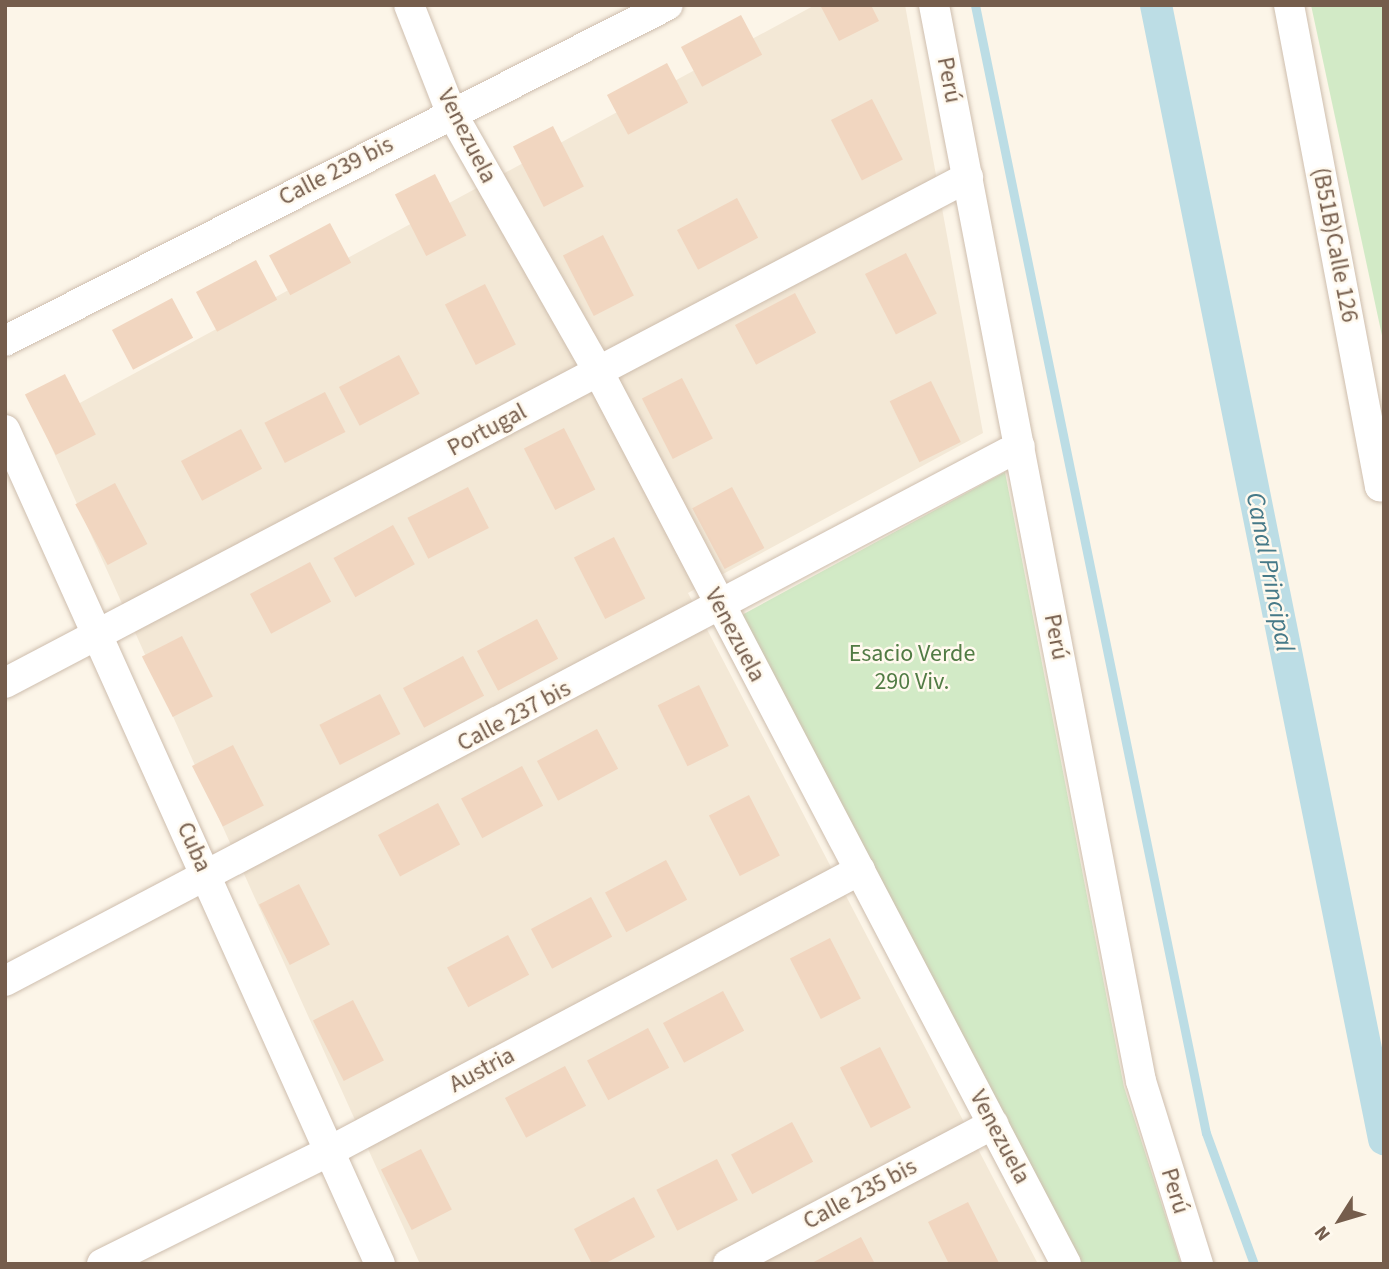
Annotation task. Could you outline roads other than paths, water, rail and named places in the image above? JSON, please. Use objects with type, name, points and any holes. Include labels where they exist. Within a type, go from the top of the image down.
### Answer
[{"type":"street","name":"Venezuela","points":[[409,5],[451,112],[598,371],[1066,1264]]},
{"type":"street","name":"Calle 239 bis","points":[[5,341],[451,112],[668,5]]},
{"type":"street","name":"Perú","points":[[934,5],[1141,1082],[1198,1264]]},
{"type":"street","name":"(B51B)Calle 126","points":[[1289,5],[1382,484]]},
{"type":"street","name":"Portugal","points":[[5,683],[968,177]]},
{"type":"street","name":"Cuba","points":[[5,430],[380,1264]]},
{"type":"street","name":"Calle 237 bis","points":[[5,981],[208,878],[1020,446]]},
{"type":"street","name":"Austria","points":[[102,1264],[330,1151],[860,870]]},
{"type":"street","name":"Calle 235 bis","points":[[728,1264],[993,1124]]},
{"type":"waterway","points":[[975,5],[1206,1133],[1254,1264]]},
{"type":"waterway","name":"Canal Principal","points":[[1156,5],[1384,1139]]},
{"type":"park label","name":"Esacio Verde 290 Viv.","points":[[912,668]]}]
